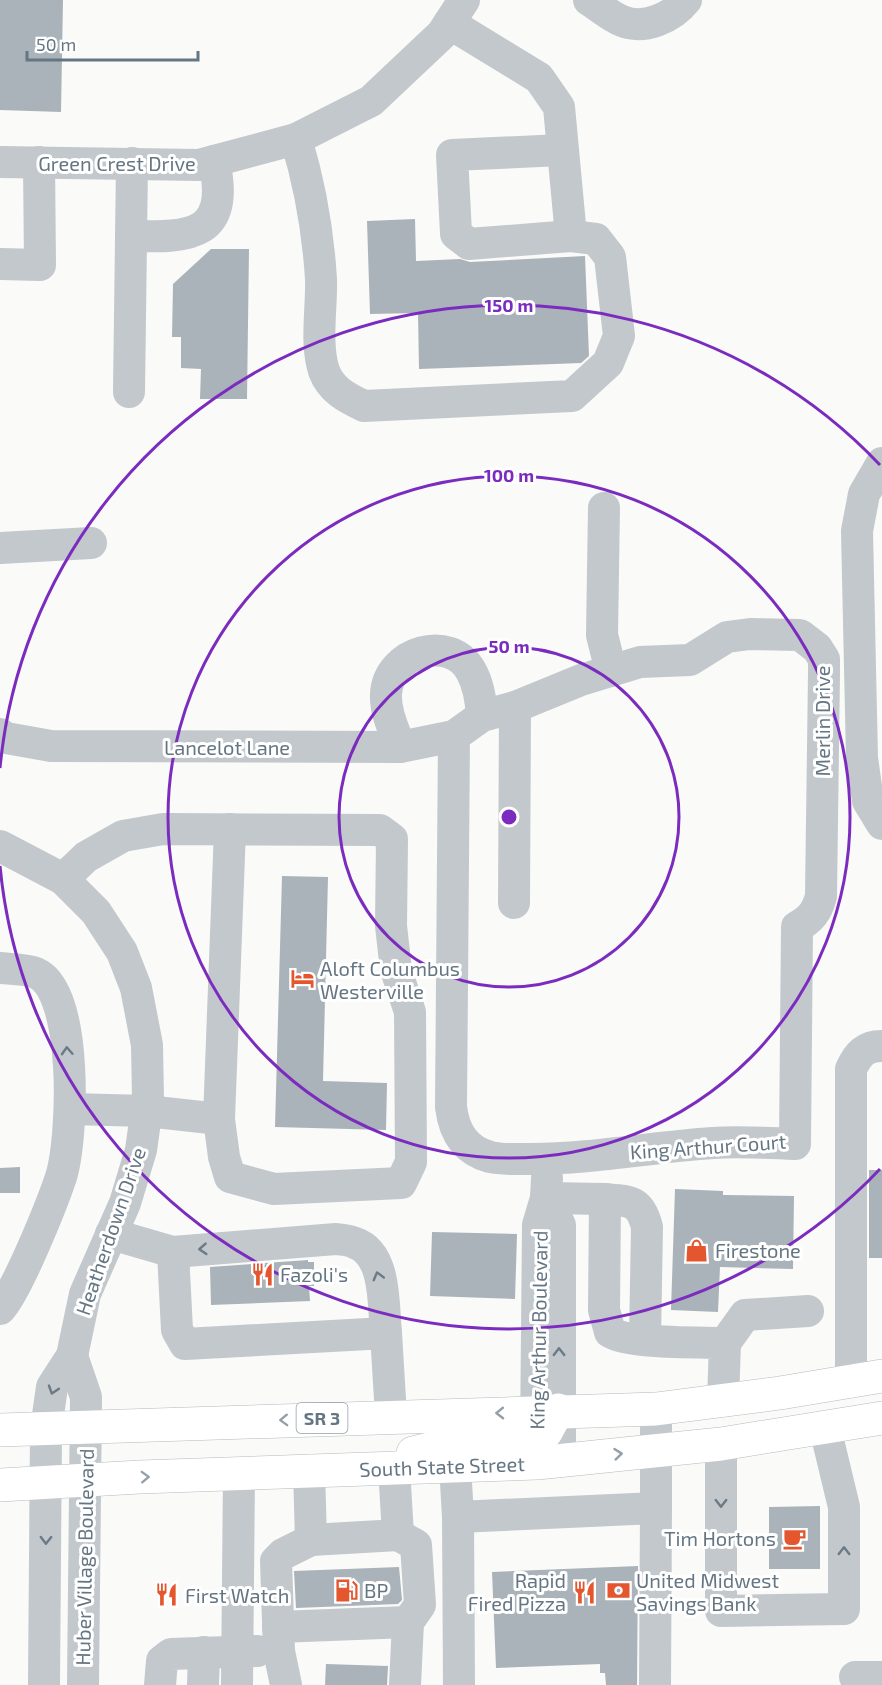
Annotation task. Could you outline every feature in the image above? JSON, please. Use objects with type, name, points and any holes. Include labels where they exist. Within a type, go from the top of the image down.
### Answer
[{"type":"main road","name":"South State Street","points":[[0,1485],[309,1470],[455,1466],[545,1436],[656,1409],[867,1379]]},
{"type":"main road","points":[[657,1450],[667,1429],[675,1423],[721,1418],[780,1393]]},
{"type":"main road","points":[[730,1443],[794,1409],[882,1394]]},
{"type":"main road","name":"South State Street","points":[[0,1430],[391,1416],[657,1450],[730,1443],[882,1418]]},
{"type":"main road","points":[[381,1468],[419,1451],[461,1441],[545,1436]]},
{"type":"street","points":[[589,0],[622,21],[648,25],[679,9],[686,0]]},
{"type":"street","points":[[457,12],[539,78],[559,107],[571,236]]},
{"type":"street","name":"Green Crest Drive","points":[[0,162],[199,165],[296,139],[370,100],[442,34],[457,12]]},
{"type":"street","points":[[296,139],[311,189],[321,280],[320,326],[324,370],[338,392],[364,406],[572,396],[588,384],[608,363],[619,336],[610,257],[596,239],[571,236],[469,244],[456,234],[452,155],[562,150]]},
{"type":"street","points":[[131,236],[187,235],[209,223],[217,207],[218,198],[214,161]]},
{"type":"street","points":[[0,264],[40,265],[39,162]]},
{"type":"street","points":[[129,392],[132,163]]},
{"type":"street","points":[[882,463],[864,494],[857,531],[862,758],[868,801],[882,824]]},
{"type":"street","points":[[604,508],[602,635],[611,671]]},
{"type":"street","points":[[0,548],[92,543]]},
{"type":"street","name":"Merlin Drive","points":[[454,736],[482,716],[515,707],[640,662],[690,660],[727,637],[750,634],[800,635],[817,648],[824,659],[821,896]]},
{"type":"street","points":[[400,747],[386,709],[386,691],[391,676],[401,662],[413,654],[432,650],[447,652],[461,659],[471,671],[480,692],[482,716]]},
{"type":"street","points":[[514,903],[515,707]]},
{"type":"street","name":"Lancelot Lane","points":[[0,734],[6,738],[51,746],[400,747],[454,736]]},
{"type":"street","points":[[454,736],[451,1107],[453,1124],[460,1137],[475,1151],[491,1157],[548,1159],[546,1198],[605,1198],[628,1201],[640,1208],[646,1227],[645,1340]]},
{"type":"street","points":[[63,879],[86,857],[123,836],[162,829],[230,829],[380,830],[392,839],[391,926],[396,970],[410,1012],[411,1162],[401,1183],[274,1189],[230,1177],[224,1157],[219,1119],[230,829]]},
{"type":"street","name":"Heatherdown Drive","points":[[0,846],[63,879],[96,912],[122,952],[136,988],[147,1044],[147,1111],[141,1150],[125,1203],[85,1294],[72,1356],[52,1387],[46,1429]]},
{"type":"street","name":"King Arthur Court","points":[[548,1159],[715,1143],[795,1144],[797,927],[809,920],[817,909],[821,896]]},
{"type":"street","points":[[0,968],[37,973],[54,990],[65,1019],[70,1109],[61,1176],[20,1273],[0,1309]]},
{"type":"street","points":[[867,1379],[851,1069],[858,1054],[873,1046],[882,1046]]},
{"type":"street","points":[[70,1109],[147,1111],[219,1119]]},
{"type":"street","name":"King Arthur Boulevard","points":[[545,1436],[560,1225],[546,1198]]},
{"type":"street","points":[[605,1198],[606,1323],[610,1332],[617,1337],[645,1340],[725,1343]]},
{"type":"street","points":[[111,1234],[172,1252],[336,1239],[356,1243],[370,1253],[380,1274],[391,1416]]},
{"type":"street","points":[[172,1252],[177,1330],[185,1344],[386,1333]]},
{"type":"street","points":[[723,1401],[725,1343],[746,1315],[808,1311]]},
{"type":"street","points":[[72,1356],[86,1397],[86,1428]]},
{"type":"street","points":[[655,1685],[656,1409]]},
{"type":"street","name":"Huber Village Boulevard","points":[[83,1685],[86,1428]]},
{"type":"street","points":[[730,1443],[721,1611],[844,1609],[844,1507],[825,1428]]},
{"type":"street","name":"Huber Village Boulevard","points":[[44,1685],[46,1429]]},
{"type":"street","points":[[455,1466],[458,1516],[459,1685]]},
{"type":"street","points":[[381,1468],[398,1535]]},
{"type":"street","points":[[309,1470],[311,1540]]},
{"type":"street","points":[[237,1685],[239,1473]]},
{"type":"street","points":[[458,1516],[656,1508]]},
{"type":"street","points":[[286,1685],[279,1639],[276,1561],[283,1554],[311,1540],[398,1535],[416,1545],[420,1605],[408,1622],[405,1685]]},
{"type":"street","points":[[160,1685],[162,1661],[171,1654],[237,1650],[279,1639],[408,1622]]},
{"type":"street","points":[[203,1685],[204,1652]]},
{"type":"building","points":[[0,0],[63,0],[61,112],[0,110]]},
{"type":"building","points":[[415,219],[416,261],[460,259],[470,262],[585,256],[589,356],[581,363],[419,369],[418,313],[370,314],[367,221]]},
{"type":"building","points":[[211,249],[249,249],[247,399],[200,399],[201,369],[181,368],[181,337],[172,337],[173,284]]},
{"type":"building","name":"Aloft Columbus Westerville","points":[[282,876],[328,877],[323,1081],[387,1083],[386,1130],[275,1127]]},
{"type":"building","points":[[20,1167],[20,1193],[0,1193],[0,1168]]},
{"type":"building","points":[[869,1170],[882,1170],[882,1258],[869,1258]]},
{"type":"building","points":[[675,1189],[723,1191],[723,1195],[794,1196],[793,1269],[720,1267],[718,1312],[671,1310]]},
{"type":"building","points":[[432,1232],[517,1234],[515,1299],[430,1296]]},
{"type":"building","name":"Fazoli's","points":[[308,1260],[308,1262],[314,1262],[314,1286],[309,1286],[310,1301],[211,1305],[210,1267]]},
{"type":"building","name":"Tim Hortons","points":[[820,1506],[820,1569],[769,1569],[769,1507]]},
{"type":"building","points":[[638,1566],[637,1685],[606,1685],[605,1673],[600,1673],[600,1664],[496,1668],[492,1572]]},
{"type":"building","name":"BP","points":[[399,1567],[402,1600],[398,1604],[296,1608],[294,1571]]},
{"type":"building","points":[[326,1664],[388,1666],[387,1685],[325,1685]]},
{"type":"place","name":"Aloft Columbus Westerville","points":[[302,979]]},
{"type":"place","name":"Firestone","points":[[697,1250]]},
{"type":"place","name":"Fazoli's","points":[[262,1274]]},
{"type":"place","name":"Tim Hortons","points":[[794,1538]]},
{"type":"place","name":"BP","points":[[346,1590]]},
{"type":"place","name":"United Midwest Savings Bank","points":[[618,1591]]},
{"type":"place","name":"Rapid Fired Pizza","points":[[584,1592]]},
{"type":"place","name":"First Watch","points":[[167,1595]]}]
